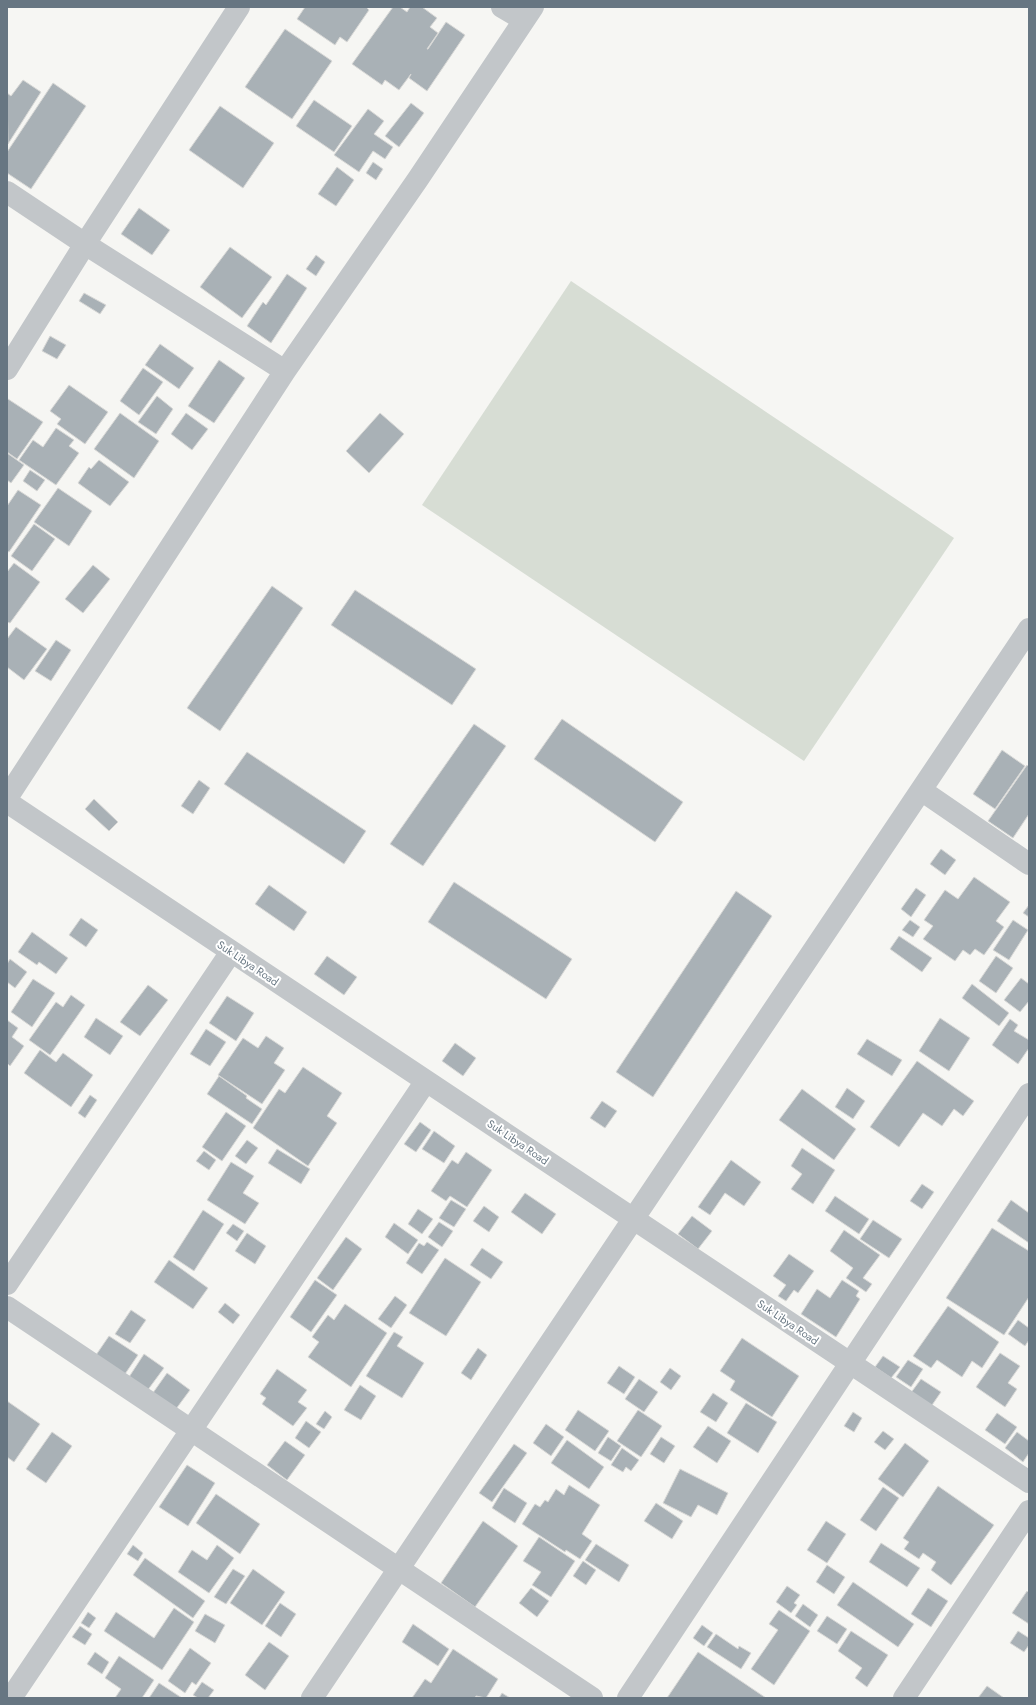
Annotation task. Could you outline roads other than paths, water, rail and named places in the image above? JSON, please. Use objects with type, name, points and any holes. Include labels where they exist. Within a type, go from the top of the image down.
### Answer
[{"type":"street","points":[[7,369],[85,244],[239,7]]},
{"type":"street","points":[[7,798],[285,371],[418,179],[529,14],[502,7]]},
{"type":"street","points":[[7,192],[85,244],[285,371]]},
{"type":"street","points":[[312,1698],[1029,629]]},
{"type":"street","points":[[921,790],[1029,864]]},
{"type":"street","name":"Suk Libya Road","points":[[7,802],[1029,1482]]},
{"type":"street","points":[[7,1284],[231,952]]},
{"type":"street","points":[[11,1698],[426,1081]]},
{"type":"street","points":[[628,1698],[1029,1094]]},
{"type":"street","points":[[7,1307],[592,1698]]},
{"type":"street","points":[[904,1698],[1029,1511]]}]
